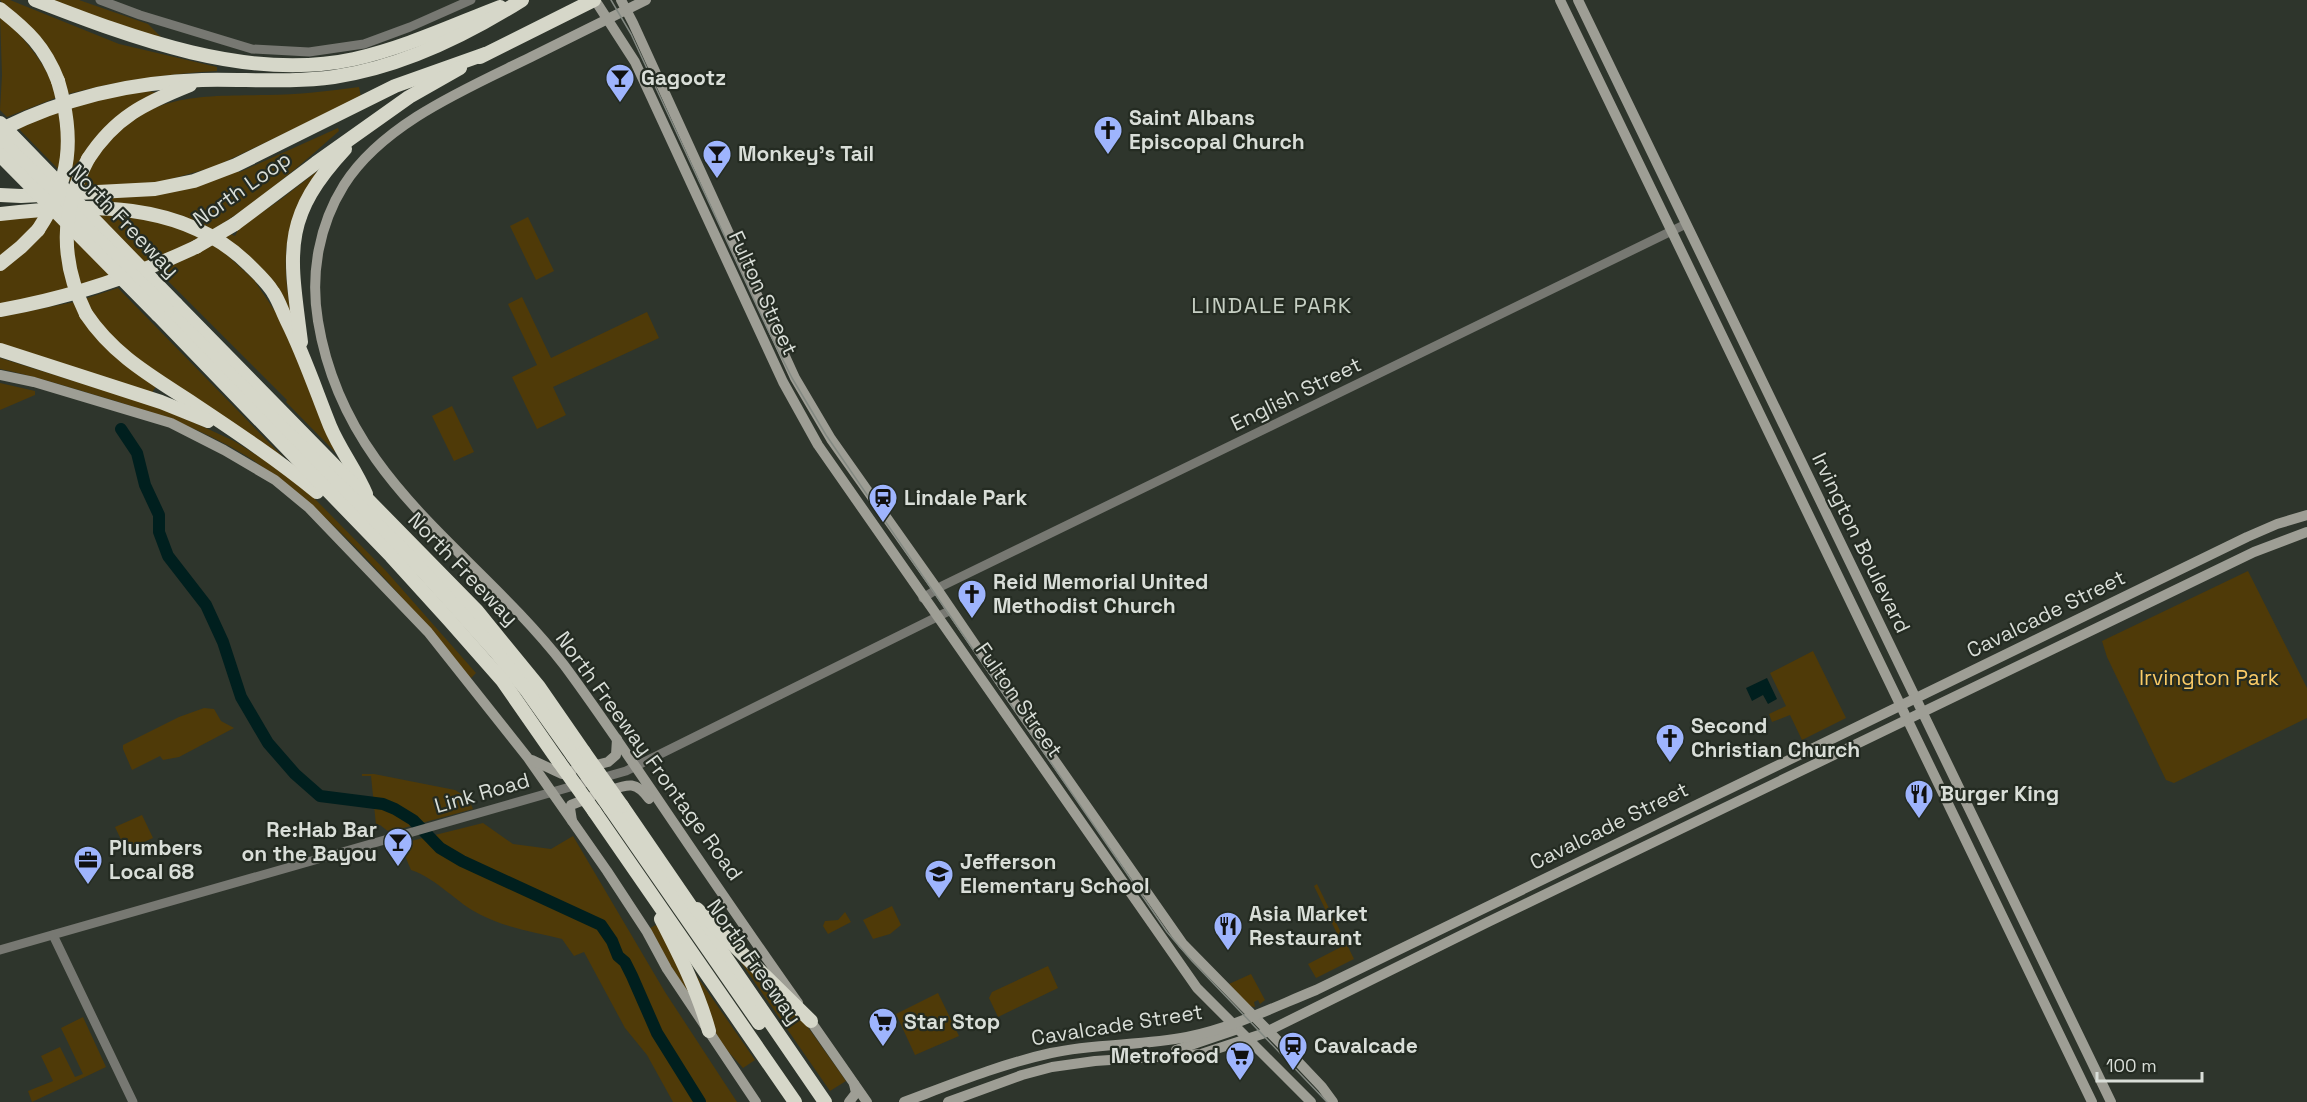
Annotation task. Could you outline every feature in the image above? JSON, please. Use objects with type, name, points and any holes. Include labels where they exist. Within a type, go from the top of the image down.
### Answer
[{"type":"highway","points":[[35,0],[124,34],[228,59],[289,66],[354,59],[383,51],[521,0]]},
{"type":"highway","points":[[0,130],[31,115],[89,96],[131,87],[203,80],[280,82],[335,77],[370,69],[446,42],[480,26],[521,0]]},
{"type":"highway","points":[[0,195],[21,196],[155,189],[194,181],[236,165],[395,86],[485,54],[595,0]]},
{"type":"highway","points":[[0,9],[40,45],[51,62],[68,120],[68,154],[64,179],[58,192],[38,230],[0,264]]},
{"type":"highway","name":"North Loop","points":[[0,310],[41,303],[104,285],[196,247],[236,224],[409,97],[485,54]]},
{"type":"highway","points":[[203,80],[141,106],[107,134],[88,159],[71,198],[66,238],[72,282],[86,314],[100,334],[130,363],[281,463],[361,527]]},
{"type":"highway","name":"North Freeway","points":[[0,123],[361,527],[391,556],[502,680],[795,1102]]},
{"type":"highway","points":[[303,353],[292,256],[296,228],[301,212],[313,189],[364,129]]},
{"type":"highway","name":"North Freeway","points":[[0,139],[421,569],[495,651],[579,754]]},
{"type":"highway","name":"North Freeway","points":[[0,155],[369,502],[477,611],[539,687],[579,754],[818,1100]]},
{"type":"highway","points":[[0,214],[44,208],[105,209],[160,214],[217,238],[258,274],[273,292],[303,353],[330,427],[360,479],[369,502]]},
{"type":"highway","points":[[0,353],[161,402],[240,436]]},
{"type":"highway","name":"North Freeway","points":[[616,807],[685,900],[818,1100]]},
{"type":"highway","points":[[633,867],[688,971],[709,1031]]},
{"type":"highway","points":[[685,900],[706,915],[811,1021]]},
{"type":"main road","name":"Fulton Street","points":[[595,0],[635,62],[789,394],[818,445],[1197,988],[1311,1102]]},
{"type":"main road","name":"North Freeway Frontage Road","points":[[646,0],[624,5],[608,19],[440,104],[398,131],[366,156],[345,184],[323,232],[316,273],[316,311],[321,342],[346,409],[368,450],[392,482],[564,665],[867,1102]]},
{"type":"main road","name":"Irvington Boulevard","points":[[1560,0],[2092,1102]]},
{"type":"main road","name":"Irvington Boulevard","points":[[1578,0],[2111,1102]]},
{"type":"main road","name":"Fulton Street","points":[[624,5],[795,378],[831,439],[938,589],[1183,944],[1268,1030],[1322,1087],[1333,1102]]},
{"type":"main road","points":[[0,375],[34,382],[171,423],[275,480],[332,530],[428,632],[528,758],[647,932],[667,969],[756,1100]]},
{"type":"main road","name":"Cavalcade Street","points":[[904,1102],[1003,1066],[1051,1053],[1187,1037],[1250,1022],[1253,1017],[1316,990],[1902,707],[2247,537],[2277,524],[2307,515]]},
{"type":"main road","name":"Cavalcade Street","points":[[948,1102],[1022,1075],[1052,1067],[1095,1060],[1201,1054],[1248,1039],[2266,546],[2307,532]]},
{"type":"main road","points":[[528,758],[562,774],[608,762],[616,755],[618,749],[616,739]]},
{"type":"main road","points":[[573,824],[570,808],[574,802],[627,785],[641,788],[663,818],[671,819]]},
{"type":"main road","points":[[1942,792],[1958,785]]},
{"type":"main road","points":[[2030,974],[2046,967]]},
{"type":"main road","points":[[1153,1057],[1190,1047],[1235,1026]]},
{"type":"main road","points":[[849,1102],[855,1093],[852,1080]]},
{"type":"street","points":[[100,0],[140,15],[252,49],[309,52],[335,50],[372,41],[471,0]]},
{"type":"street","name":"English Street","points":[[923,598],[1686,224]]},
{"type":"street","name":"Link Road","points":[[0,950],[626,771],[951,610]]},
{"type":"street","points":[[53,935],[133,1102]]},
{"type":"green space","points":[[0,0],[10,0],[119,44],[217,67],[217,71],[142,79],[68,94]]},
{"type":"green space","points":[[43,0],[79,0],[148,24],[163,39]]},
{"type":"green space","points":[[0,16],[34,53],[48,74],[58,97],[7,117],[0,110],[2,75]]},
{"type":"green space","points":[[359,87],[361,97],[214,167],[160,182],[79,188],[97,156],[117,132],[135,118],[155,108],[175,101],[196,98],[290,94]]},
{"type":"green space","points":[[149,91],[157,93],[77,168],[71,182],[68,179],[71,106],[102,97]]},
{"type":"green space","points":[[61,109],[63,124],[60,171],[17,127]]},
{"type":"green space","points":[[338,128],[339,131],[278,183],[246,208],[212,230],[186,217],[160,209],[102,201],[107,198],[155,194],[240,172]]},
{"type":"green space","points":[[320,169],[298,207],[288,240],[286,276],[292,318],[224,237],[230,234],[235,236],[239,228]]},
{"type":"green space","points":[[41,216],[32,229],[0,258],[0,217]]},
{"type":"green space","points":[[64,216],[143,217],[202,236],[169,253],[92,284],[0,305],[0,271],[21,255],[51,219]]},
{"type":"green space","points":[[528,217],[554,271],[536,280],[510,226]]},
{"type":"green space","points":[[215,244],[254,280],[281,320],[335,452],[286,402],[287,400],[159,272]]},
{"type":"green space","points":[[118,288],[289,463],[150,368],[105,329],[84,299]]},
{"type":"green space","points":[[522,297],[551,358],[647,312],[659,338],[553,387],[566,415],[537,429],[512,377],[537,365],[508,304]]},
{"type":"green space","points":[[74,302],[156,386],[152,393],[0,346],[0,317]]},
{"type":"green space","points":[[0,358],[167,410],[234,441],[274,466],[313,497],[386,571],[476,673],[471,678],[394,589],[339,531],[310,504],[248,457],[192,428],[153,413],[46,380],[0,369]]},
{"type":"green space","points":[[0,383],[35,391],[35,395],[0,410]]},
{"type":"green space","points":[[452,406],[474,452],[454,461],[432,416]]},
{"type":"green space","name":"Irvington Park","points":[[2248,571],[2307,688],[2307,718],[2174,783],[2166,780],[2107,657],[2102,641]]},
{"type":"green space","points":[[1813,651],[1846,718],[1802,740],[1790,715],[1772,722],[1769,714],[1786,706],[1770,673]]},
{"type":"green space","points":[[204,708],[214,709],[221,721],[234,728],[179,757],[163,760],[160,756],[132,770],[123,745],[179,717]]},
{"type":"green space","points":[[362,774],[374,774],[455,790],[468,798],[473,809],[389,832],[380,825],[376,825],[371,776],[362,776]]},
{"type":"green space","points":[[142,815],[153,838],[126,850],[115,827]]},
{"type":"green space","points":[[483,823],[513,844],[551,849],[573,836],[665,992],[737,1102],[673,1102],[647,1055],[625,1028],[584,952],[574,956],[562,939],[510,926],[481,915],[430,879],[411,870],[405,856],[407,842]]},
{"type":"green space","points":[[1317,884],[1354,959],[1316,978],[1308,964],[1343,946],[1314,886]]},
{"type":"green space","points":[[892,906],[901,925],[890,934],[873,939],[863,920]]},
{"type":"green space","points":[[845,912],[851,922],[828,934],[823,926],[825,921],[838,920]]},
{"type":"green space","points":[[656,925],[698,1006],[674,974],[650,928]]},
{"type":"green space","points":[[740,961],[805,1023],[846,1081],[830,1091]]},
{"type":"green space","points":[[1048,966],[1058,988],[998,1017],[989,998],[992,992]]},
{"type":"green space","points":[[694,972],[755,1060],[743,1068],[724,1047],[711,1025]]},
{"type":"green space","points":[[1251,974],[1265,1000],[1260,1004],[1258,1000],[1254,1002],[1255,1007],[1249,1006],[1229,984]]},
{"type":"green space","points":[[938,993],[959,1036],[915,1055],[896,1014]]},
{"type":"green space","points":[[83,1017],[106,1067],[32,1102],[28,1091],[53,1081],[41,1056],[60,1047],[75,1077],[83,1074],[61,1028]]},
{"type":"water","points":[[1767,678],[1777,699],[1768,704],[1763,695],[1752,701],[1746,688]]},
{"type":"waterway","points":[[121,429],[137,453],[145,485],[159,515],[159,532],[168,556],[206,605],[223,642],[241,697],[268,743],[295,774],[320,796],[383,804],[395,809],[413,820],[440,848],[462,861],[601,925],[612,941],[618,956],[625,962],[657,1033],[700,1102]]},
{"type":"tram line","points":[[611,0],[631,34],[768,330],[792,378],[826,435],[1167,932],[1327,1102]]},
{"type":"place","name":"Gagootz","points":[[620,104]]},
{"type":"place","name":"Saint Albans Episcopal Church","points":[[1108,156]]},
{"type":"place","name":"Monkey's Tail","points":[[717,180]]},
{"type":"place","name":"Lindale Park","points":[[883,524]]},
{"type":"place","name":"Reid Memorial United Methodist Church","points":[[972,620]]},
{"type":"place","name":"Second Christian Church","points":[[1670,764]]},
{"type":"place","name":"Burger King","points":[[1919,820]]},
{"type":"place","name":"Re:Hab Bar on the Bayou","points":[[398,868]]},
{"type":"place","name":"Plumbers Local 68","points":[[88,886]]},
{"type":"place","name":"Jefferson Elementary School","points":[[939,900]]},
{"type":"place","name":"Asia Market Restaurant","points":[[1228,952]]},
{"type":"place","name":"Star Stop","points":[[883,1048]]},
{"type":"place","name":"Cavalcade","points":[[1293,1072]]},
{"type":"place","name":"Metrofood","points":[[1240,1082]]},
{"type":"district","name":"LINDALE PARK","points":[[1272,305]]}]
